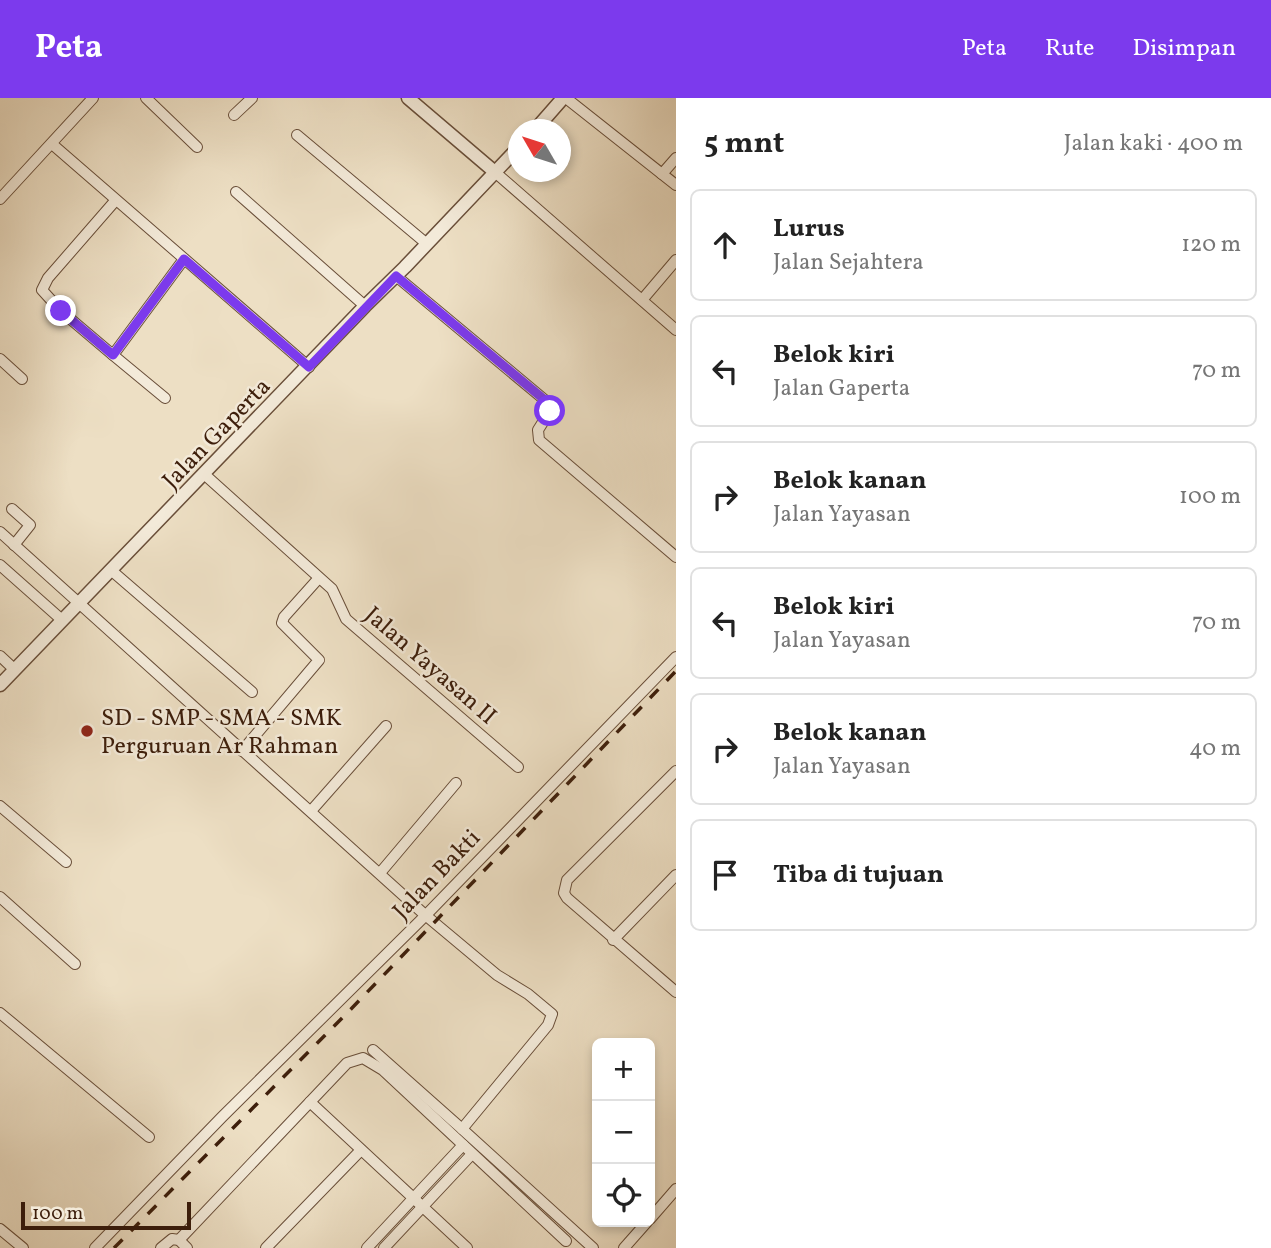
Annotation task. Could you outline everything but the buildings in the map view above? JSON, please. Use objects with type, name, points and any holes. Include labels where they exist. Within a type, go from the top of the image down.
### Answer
[{"type":"street","points":[[1,196],[93,98]]},
{"type":"street","points":[[146,98],[197,147]]},
{"type":"street","points":[[234,115],[252,98]]},
{"type":"street","points":[[408,98],[676,330]]},
{"type":"street","points":[[545,119],[564,98],[676,186]]},
{"type":"street","points":[[297,135],[427,244]]},
{"type":"street","points":[[52,144],[309,367]]},
{"type":"street","points":[[662,174],[676,158]]},
{"type":"street","name":"Jalan Gaperta","points":[[0,685],[508,159]]},
{"type":"street","points":[[236,192],[365,306]]},
{"type":"street","points":[[115,201],[48,278],[42,290],[61,311],[165,398]]},
{"type":"street","points":[[113,355],[184,259]]},
{"type":"street","points":[[642,300],[676,260]]},
{"type":"street","points":[[396,276],[548,404],[550,411],[538,430],[539,440],[676,557]]},
{"type":"street","points":[[0,359],[22,379]]},
{"type":"street","name":"Jalan Yayasan II","points":[[204,474],[335,593],[346,620],[518,767]]},
{"type":"street","points":[[12,509],[30,525],[14,545]]},
{"type":"street","points":[[0,532],[425,914],[496,974],[528,994],[552,1014],[548,1025],[462,1129]]},
{"type":"street","points":[[0,565],[61,620]]},
{"type":"street","points":[[112,571],[252,692]]},
{"type":"street","points":[[242,751],[319,660],[282,622],[318,579]]},
{"type":"street","points":[[0,656],[15,670]]},
{"type":"street","name":"Jalan Bakti","points":[[95,1248],[676,657]]},
{"type":"street","points":[[311,811],[386,726]]},
{"type":"street","points":[[674,987],[613,940],[567,898],[564,887],[567,880],[676,771]]},
{"type":"street","points":[[380,873],[456,783]]},
{"type":"street","points":[[0,806],[66,862]]},
{"type":"street","points":[[613,940],[676,876]]},
{"type":"street","points":[[0,897],[75,964]]},
{"type":"street","points":[[0,1013],[149,1137]]},
{"type":"street","points":[[373,1050],[593,1248]]},
{"type":"street","points":[[162,1248],[170,1240],[183,1244],[347,1063],[363,1058],[383,1070],[566,1241]]},
{"type":"street","points":[[310,1102],[467,1248]]},
{"type":"street","points":[[367,1248],[463,1145]]},
{"type":"street","points":[[266,1248],[361,1150]]},
{"type":"street","points":[[384,1248],[472,1154]]},
{"type":"street","points":[[655,1212],[676,1189]]},
{"type":"street","points":[[624,1248],[642,1227]]},
{"type":"street","points":[[0,1228],[23,1248]]},
{"type":"railway","points":[[114,1248],[352,1008],[676,671]]},
{"type":"place","name":"SD - SMP - SMA - SMK Perguruan Ar Rahman","points":[[87,731]]},
{"type":"route","points":[[61,311],[113,355],[184,259],[309,367],[396,276],[546,401],[550,411]]}]
